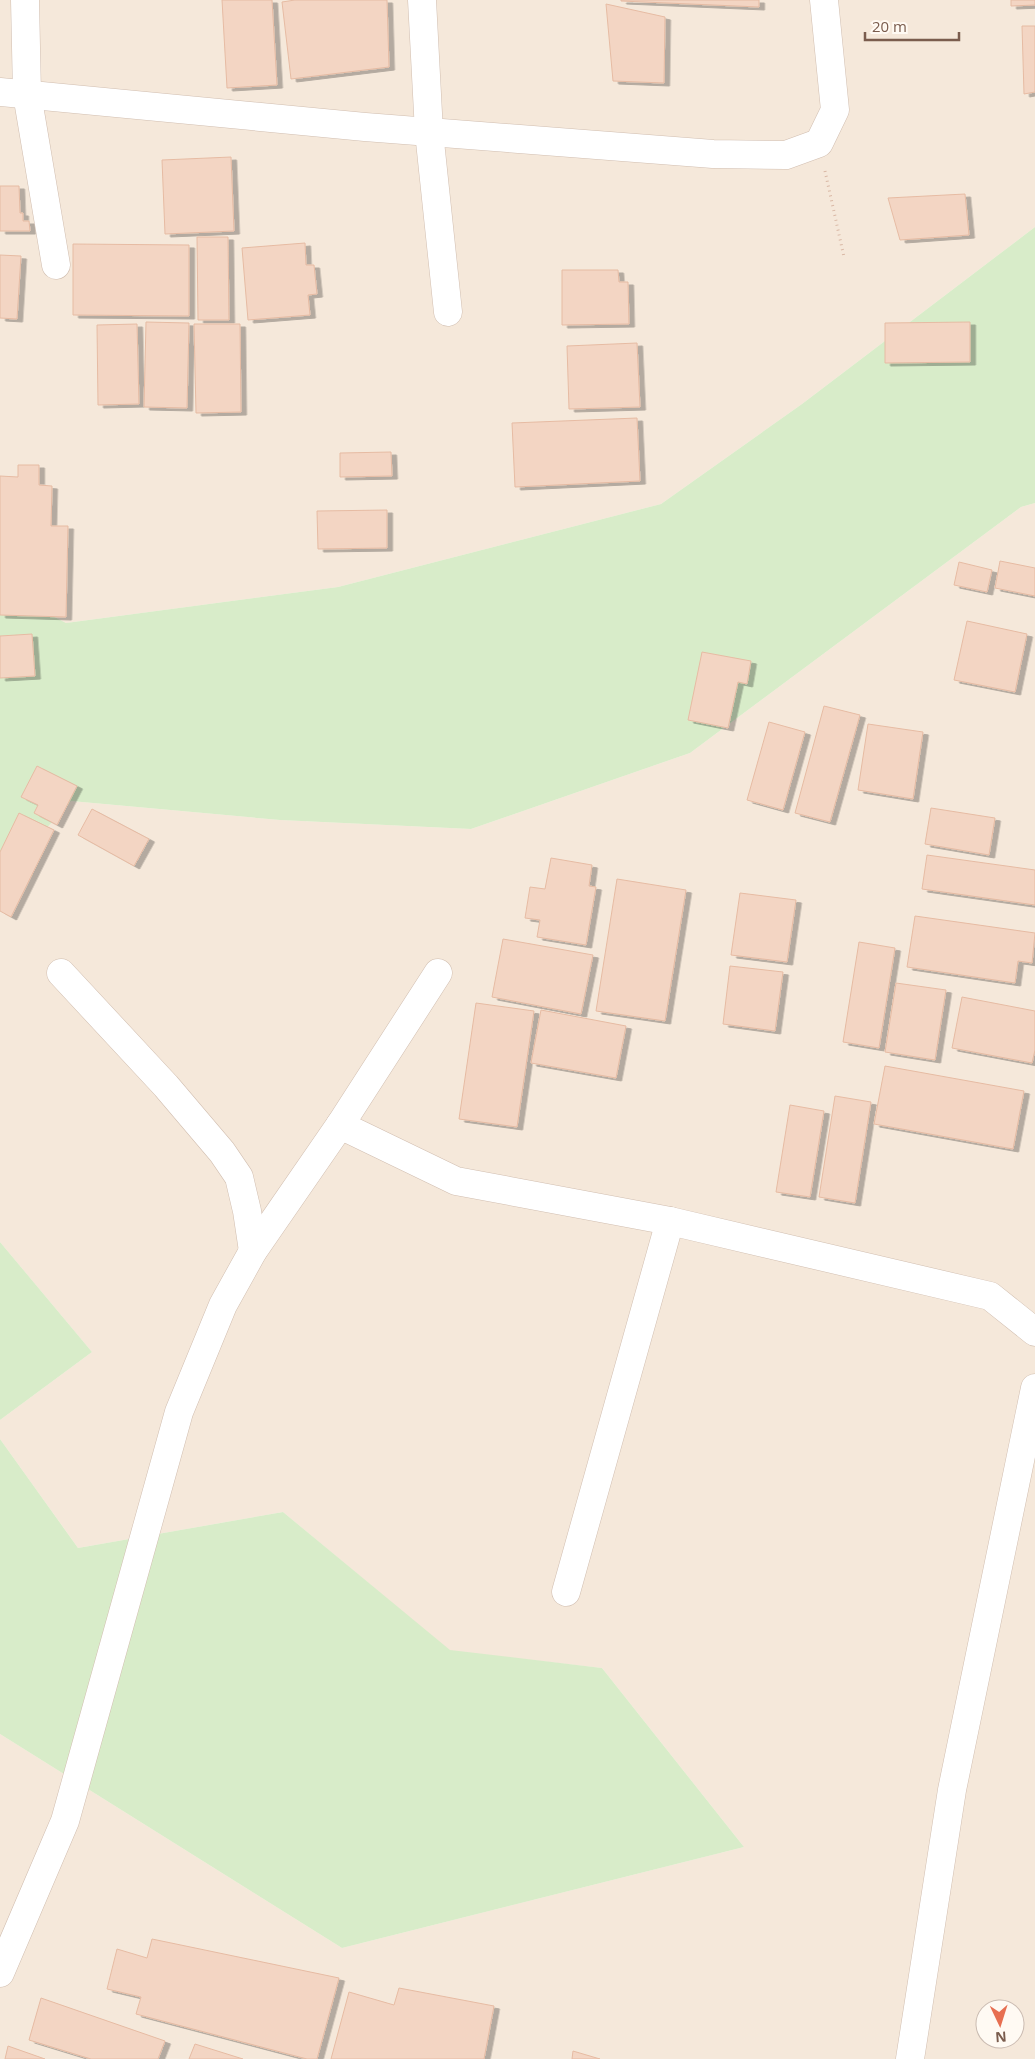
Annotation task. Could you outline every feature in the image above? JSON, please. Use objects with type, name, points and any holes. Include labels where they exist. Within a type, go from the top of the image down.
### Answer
[{"type":"street","points":[[25,0],[27,94],[56,265]]},
{"type":"street","points":[[422,0],[429,132],[448,312]]},
{"type":"street","points":[[0,92],[429,132],[713,154],[786,155],[819,144],[835,110],[824,0]]},
{"type":"street","points":[[61,973],[166,1086],[222,1152],[239,1177],[247,1211],[253,1251]]},
{"type":"street","points":[[0,1973],[65,1821],[179,1412],[223,1306],[253,1251],[340,1125],[438,974]]},
{"type":"street","points":[[340,1125],[456,1181],[670,1221],[990,1296],[1035,1332]]},
{"type":"street","points":[[566,1592],[670,1221]]},
{"type":"street","points":[[910,2059],[952,1790],[1035,1388]]},
{"type":"path","points":[[819,144],[844,257]]},
{"type":"shaded area","points":[[0,0],[1035,0],[1035,227],[802,404],[661,504],[338,587],[66,623],[0,588]]},
{"type":"shaded area","points":[[1035,503],[1035,2059],[0,2059],[0,1734],[342,1948],[744,1847],[602,1668],[450,1651],[283,1512],[78,1548],[0,1439],[0,1420],[92,1352],[0,1242],[0,880],[71,801],[280,820],[471,829],[690,753],[1021,507]]},
{"type":"green space","points":[[1035,227],[1035,503],[1021,507],[690,753],[471,829],[280,820],[71,801],[0,880],[0,588],[66,623],[338,587],[661,504],[802,404]]},
{"type":"green space","points":[[0,1242],[92,1352],[0,1420]]},
{"type":"green space","points":[[0,1439],[78,1548],[283,1512],[450,1650],[602,1668],[744,1847],[342,1948],[0,1734]]},
{"type":"building","points":[[222,0],[272,0],[277,85],[227,88]]},
{"type":"building","points":[[295,0],[387,0],[389,67],[291,79],[282,2]]},
{"type":"building","points":[[759,0],[759,7],[621,1]]},
{"type":"building","points":[[1011,0],[1035,0],[1035,5],[1011,6]]},
{"type":"building","points":[[606,4],[665,17],[664,83],[613,81]]},
{"type":"building","points":[[1022,26],[1035,26],[1035,92],[1024,94]]},
{"type":"building","points":[[231,157],[234,231],[165,234],[162,160]]},
{"type":"building","points":[[0,186],[19,186],[20,213],[23,213],[23,221],[29,221],[30,231],[0,231]]},
{"type":"building","points":[[965,194],[969,235],[900,240],[888,198]]},
{"type":"building","points":[[197,237],[228,237],[229,320],[198,320]]},
{"type":"building","points":[[305,243],[306,265],[314,265],[317,294],[308,295],[310,315],[248,320],[242,248]]},
{"type":"building","points":[[73,244],[189,245],[189,316],[73,315]]},
{"type":"building","points":[[0,255],[21,256],[17,319],[0,318]]},
{"type":"building","points":[[562,270],[618,270],[619,282],[628,282],[629,324],[562,325]]},
{"type":"building","points":[[146,322],[189,323],[187,408],[144,407]]},
{"type":"building","points":[[970,322],[970,362],[885,363],[885,323]]},
{"type":"building","points":[[137,324],[139,404],[98,405],[97,325]]},
{"type":"building","points":[[194,324],[240,324],[241,412],[196,413]]},
{"type":"building","points":[[637,343],[640,407],[569,409],[567,346]]},
{"type":"building","points":[[637,418],[640,481],[515,487],[512,423]]},
{"type":"building","points":[[391,452],[392,476],[340,477],[340,453]]},
{"type":"building","points":[[18,465],[39,465],[39,485],[52,486],[51,526],[68,526],[66,617],[0,615],[0,476],[18,477]]},
{"type":"building","points":[[387,510],[387,548],[318,549],[317,511]]},
{"type":"building","points":[[1000,561],[1035,568],[1035,596],[995,588]]},
{"type":"building","points":[[959,562],[992,570],[987,592],[954,585]]},
{"type":"building","points":[[967,621],[1027,634],[1015,692],[954,680]]},
{"type":"building","points":[[32,634],[35,676],[0,678],[0,636]]},
{"type":"building","points":[[702,652],[751,661],[747,684],[738,682],[728,728],[688,720]]},
{"type":"building","points":[[824,706],[860,715],[830,822],[795,813]]},
{"type":"building","points":[[769,722],[805,732],[783,810],[747,800]]},
{"type":"building","points":[[868,724],[923,732],[913,799],[858,790]]},
{"type":"building","points":[[37,766],[77,786],[57,825],[34,813],[38,805],[21,797]]},
{"type":"building","points":[[931,808],[995,818],[989,855],[925,844]]},
{"type":"building","points":[[92,809],[149,839],[134,866],[78,835]]},
{"type":"building","points":[[19,813],[54,830],[11,917],[0,911],[0,852]]},
{"type":"building","points":[[927,855],[1035,870],[1035,905],[922,889]]},
{"type":"building","points":[[551,858],[592,865],[589,886],[596,887],[586,945],[537,937],[540,920],[525,918],[530,887],[545,889]]},
{"type":"building","points":[[617,879],[686,890],[665,1021],[596,1011]]},
{"type":"building","points":[[740,893],[796,900],[787,962],[731,955]]},
{"type":"building","points":[[915,916],[1035,933],[1032,963],[1018,961],[1015,983],[907,967]]},
{"type":"building","points":[[503,939],[593,955],[581,1014],[492,997]]},
{"type":"building","points":[[859,942],[895,948],[879,1048],[843,1042]]},
{"type":"building","points":[[730,966],[783,972],[775,1031],[723,1024]]},
{"type":"building","points":[[896,983],[946,990],[935,1060],[885,1052]]},
{"type":"building","points":[[962,997],[1035,1011],[1035,1050],[1032,1063],[952,1048]]},
{"type":"building","points":[[476,1003],[534,1011],[517,1127],[459,1119]]},
{"type":"building","points":[[541,1010],[626,1026],[616,1078],[531,1063]]},
{"type":"building","points":[[885,1066],[1024,1091],[1013,1149],[874,1124]]},
{"type":"building","points":[[835,1096],[871,1102],[855,1203],[819,1197]]},
{"type":"building","points":[[790,1105],[824,1111],[810,1197],[776,1192]]},
{"type":"building","points":[[152,1939],[339,1978],[317,2059],[307,2059],[136,2014],[141,1997],[107,1989],[117,1949],[147,1958]]},
{"type":"building","points":[[399,1988],[494,2006],[484,2059],[331,2059],[349,1992],[394,2005]]},
{"type":"building","points":[[41,1998],[165,2041],[158,2059],[91,2059],[29,2040]]},
{"type":"building","points":[[195,2044],[243,2059],[189,2059]]},
{"type":"building","points":[[8,2046],[45,2059],[5,2059]]},
{"type":"building","points":[[573,2051],[600,2059],[572,2059]]}]
